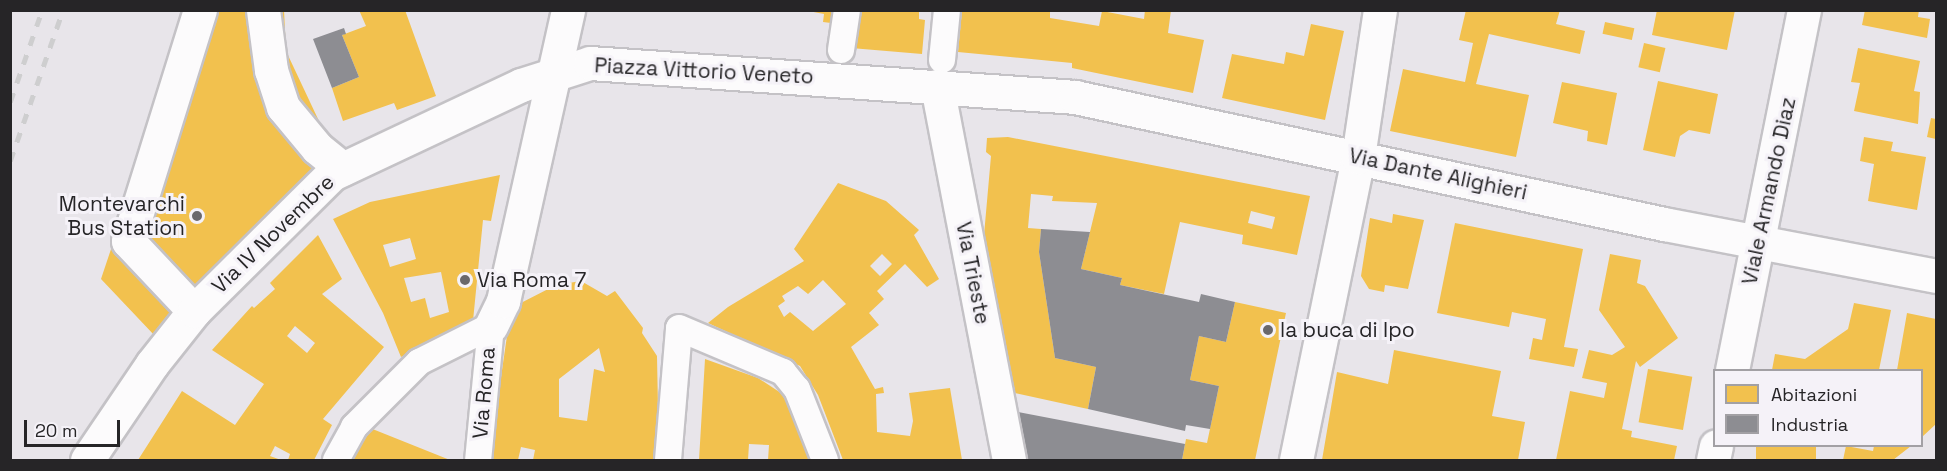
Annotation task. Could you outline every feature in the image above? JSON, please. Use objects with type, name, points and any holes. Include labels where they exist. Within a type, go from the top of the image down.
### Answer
[{"type":"street","points":[[194,311],[128,240],[201,10]]},
{"type":"street","points":[[263,10],[271,70],[283,107],[317,148],[343,169]]},
{"type":"street","points":[[336,460],[354,427],[419,362],[491,326],[503,301],[568,10]]},
{"type":"street","points":[[841,50],[847,10]]},
{"type":"street","points":[[940,73],[946,10]]},
{"type":"street","points":[[1296,460],[1358,157],[1380,10]]},
{"type":"street","name":"Viale Armando Diaz","points":[[1732,369],[1804,10]]},
{"type":"street","name":"Piazza Vittorio Veneto","points":[[555,72],[590,63],[940,73]]},
{"type":"street","name":"Via IV Novembre","points":[[87,460],[152,363],[194,311],[275,228],[332,174],[555,72]]},
{"type":"street","name":"Via Dante Alighieri","points":[[940,73],[1075,97],[1664,224],[1759,240],[1936,276]]},
{"type":"street","name":"Via Trieste","points":[[940,73],[1009,460]]},
{"type":"street","name":"Via Roma","points":[[478,460],[491,326]]},
{"type":"street","points":[[668,460],[678,328],[783,372],[797,389],[825,460]]},
{"type":"building: Abitazioni","name":"Montevarchi Bus Station","points":[[191,10],[284,10],[286,51],[334,153],[155,336],[101,279]]},
{"type":"building: Abitazioni","points":[[359,10],[405,10],[436,96],[397,110],[394,103],[343,121],[332,88],[359,77],[342,35],[366,26]]},
{"type":"building: Abitazioni","points":[[803,10],[833,10],[831,23],[823,22],[824,14]]},
{"type":"building: Abitazioni","points":[[859,10],[919,10],[919,19],[925,20],[922,54],[851,48]]},
{"type":"building: Abitazioni","points":[[962,10],[1050,10],[1050,18],[1099,26],[1102,11],[1144,19],[1145,10],[1171,10],[1168,33],[1204,40],[1193,93],[1072,68],[1072,63],[958,52]]},
{"type":"building: Abitazioni","points":[[1466,10],[1560,10],[1556,24],[1585,31],[1580,54],[1489,34],[1476,84],[1529,95],[1516,157],[1390,131],[1403,69],[1465,82],[1473,43],[1459,40]]},
{"type":"building: Abitazioni","points":[[1657,10],[1735,10],[1727,50],[1652,35]]},
{"type":"building: Abitazioni","points":[[1865,10],[1919,10],[1918,17],[1930,19],[1927,38],[1862,25]]},
{"type":"building: Abitazioni","points":[[1605,22],[1634,28],[1632,40],[1603,34]]},
{"type":"building: Abitazioni","points":[[1311,24],[1344,31],[1325,120],[1222,98],[1232,54],[1284,64],[1286,52],[1304,56]]},
{"type":"building: Abitazioni","points":[[1644,43],[1665,48],[1660,72],[1638,67]]},
{"type":"building: Abitazioni","points":[[1858,48],[1920,61],[1914,91],[1920,92],[1918,124],[1854,111],[1860,83],[1851,82]]},
{"type":"building: Abitazioni","points":[[1658,81],[1718,94],[1710,134],[1689,130],[1680,136],[1675,157],[1643,150]]},
{"type":"building: Abitazioni","points":[[1562,82],[1617,93],[1607,145],[1587,141],[1588,131],[1553,123]]},
{"type":"building: Abitazioni","points":[[1931,118],[1936,119],[1936,139],[1927,137]]},
{"type":"building: Abitazioni","points":[[1008,137],[1310,196],[1297,255],[1242,244],[1243,235],[1180,222],[1164,294],[1120,285],[1122,278],[1081,269],[1097,203],[1052,201],[1053,196],[1031,194],[1028,228],[1041,229],[1039,252],[1055,358],[1096,367],[1088,409],[1015,393],[984,235],[991,156],[986,152],[987,138]],"holes":[[[1251,211],[1275,217],[1272,229],[1248,223]]]},
{"type":"building: Abitazioni","points":[[1864,137],[1893,142],[1891,151],[1926,157],[1917,210],[1868,201],[1874,164],[1860,161]]},
{"type":"building: Abitazioni","points":[[500,175],[491,221],[483,220],[473,321],[401,357],[383,313],[333,219],[370,202]],"holes":[[[410,238],[416,259],[390,267],[383,245]],[[441,272],[449,312],[430,318],[425,298],[411,302],[404,278]]]},
{"type":"building: Abitazioni","points":[[838,183],[886,201],[919,230],[914,235],[939,279],[927,287],[905,264],[877,291],[884,299],[869,313],[879,325],[851,347],[875,389],[883,387],[884,393],[876,394],[877,432],[910,436],[913,421],[909,393],[950,388],[962,460],[843,460],[818,395],[800,366],[708,323],[728,307],[804,261],[794,249]],"holes":[[[882,254],[892,264],[880,276],[870,266]],[[823,280],[846,304],[813,331],[790,312],[784,317],[778,306],[785,301],[782,296],[798,286],[808,294]]]},
{"type":"building: Abitazioni","points":[[1393,214],[1424,220],[1408,289],[1385,285],[1384,292],[1369,289],[1361,276],[1370,218],[1392,223]]},
{"type":"building: Abitazioni","points":[[1455,223],[1583,249],[1564,347],[1578,349],[1574,367],[1529,359],[1533,338],[1542,340],[1546,319],[1512,312],[1509,327],[1437,313]]},
{"type":"building: Abitazioni","points":[[318,235],[342,279],[322,294],[384,347],[323,419],[332,425],[314,460],[288,460],[290,454],[275,446],[270,456],[281,460],[138,460],[182,391],[235,425],[264,384],[212,350],[252,306],[254,308],[275,289],[270,283]],"holes":[[[295,326],[315,343],[307,353],[287,336]]]},
{"type":"building: Abitazioni","points":[[1610,254],[1641,260],[1637,283],[1645,286],[1678,338],[1640,367],[1636,361],[1622,429],[1632,431],[1631,437],[1677,446],[1674,460],[1556,460],[1570,391],[1604,398],[1607,383],[1582,378],[1589,350],[1612,355],[1625,347],[1599,310]]},
{"type":"building: Abitazioni","points":[[581,281],[607,296],[615,291],[643,328],[642,333],[657,356],[659,460],[533,460],[535,450],[521,447],[518,460],[489,460],[511,308],[556,285]],"holes":[[[599,348],[605,372],[594,369],[587,421],[559,417],[559,379]]]},
{"type":"building: Abitazioni","points":[[1235,302],[1286,313],[1255,460],[1182,460],[1186,439],[1207,443],[1219,386],[1190,380],[1199,336],[1226,342]]},
{"type":"building: Abitazioni","points":[[1854,303],[1891,310],[1879,369],[1772,369],[1775,354],[1805,359],[1848,329]]},
{"type":"building: Abitazioni","points":[[1907,313],[1936,319],[1936,424],[1923,436],[1923,369],[1897,369]]},
{"type":"building: Abitazioni","points":[[1394,350],[1501,371],[1492,416],[1525,422],[1518,460],[1322,460],[1337,372],[1388,384]]},
{"type":"building: Abitazioni","points":[[705,359],[758,378],[787,397],[812,460],[768,460],[769,445],[749,444],[748,460],[699,460]]},
{"type":"building: Abitazioni","points":[[1648,369],[1692,377],[1683,430],[1639,422]]},
{"type":"building: Abitazioni","points":[[370,428],[450,460],[345,460]]},
{"type":"building: Abitazioni","points":[[1756,447],[1816,447],[1816,460],[1756,460]]},
{"type":"building: Abitazioni","points":[[1846,447],[1873,451],[1874,447],[1910,447],[1893,460],[1843,460]]},
{"type":"building: Industria","points":[[344,28],[346,34],[342,35],[359,77],[332,88],[313,39]]},
{"type":"building: Industria","points":[[1041,229],[1090,232],[1081,269],[1122,278],[1120,285],[1199,302],[1201,294],[1235,302],[1226,342],[1199,336],[1190,380],[1219,386],[1210,429],[1186,425],[1185,431],[1088,409],[1096,367],[1055,358],[1039,252]]},
{"type":"building: Industria","points":[[1018,412],[1185,444],[1182,460],[1027,460]]},
{"type":"railway","points":[[10,102],[42,10]]},
{"type":"railway","points":[[10,161],[63,10]]},
{"type":"place","name":"Montevarchi Bus Station","points":[[197,216]]},
{"type":"place","name":"Via Roma 7","points":[[465,280]]},
{"type":"place","name":"la buca di Ipo","points":[[1268,330]]}]
